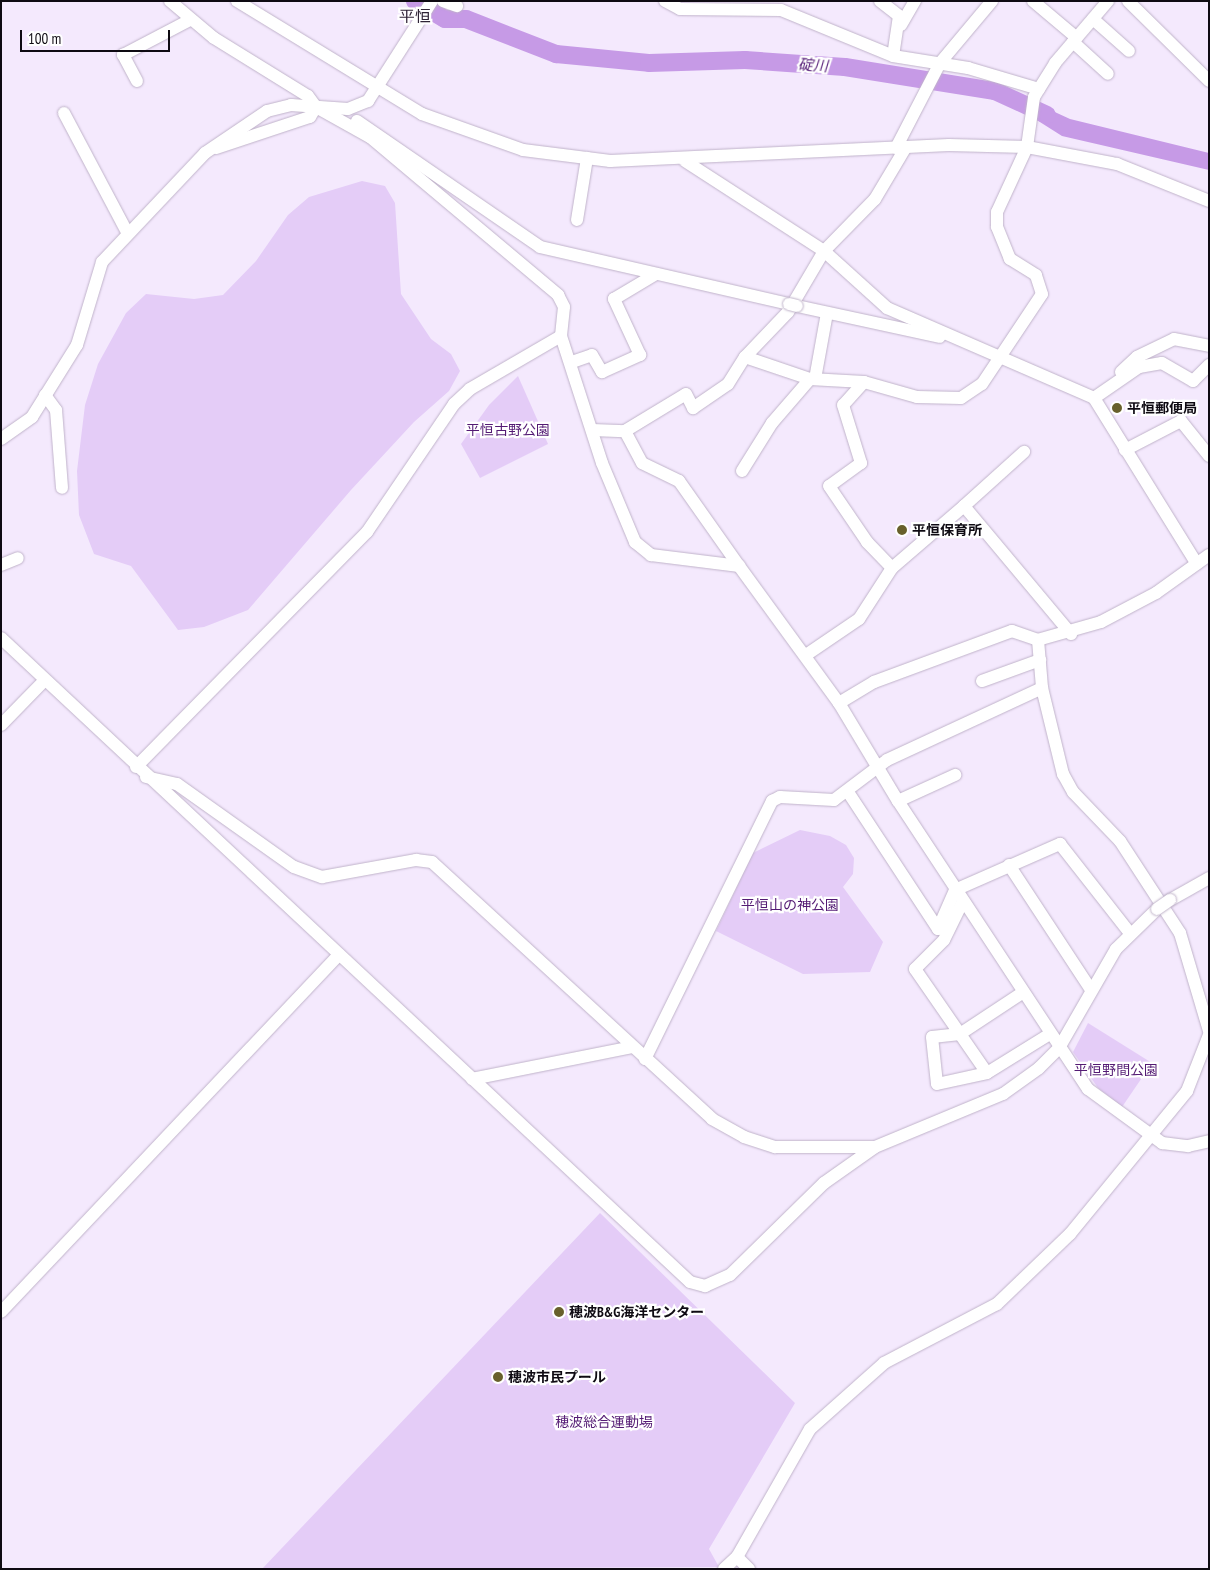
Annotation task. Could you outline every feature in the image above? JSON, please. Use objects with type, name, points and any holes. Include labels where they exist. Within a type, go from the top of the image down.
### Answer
[{"type":"street","points":[[170,1],[190,20],[308,96],[316,107],[370,137],[553,290],[564,307],[562,336],[572,362],[615,500],[640,549],[651,555],[739,566]]},
{"type":"street","points":[[237,1],[422,114],[468,132],[523,150],[587,158],[685,160],[901,148],[1027,147],[1117,164],[1209,201]]},
{"type":"street","points":[[1,439],[22,428],[77,345],[102,262],[127,232],[205,153],[267,111],[291,105],[358,107],[379,89],[432,1]]},
{"type":"street","points":[[442,1],[457,6]]},
{"type":"street","points":[[665,1],[680,9],[781,10],[894,56],[940,63],[1036,93]]},
{"type":"street","points":[[880,1],[895,12],[901,26]]},
{"type":"street","points":[[894,56],[901,26],[915,1]]},
{"type":"street","points":[[592,430],[625,431],[686,394],[693,408],[728,384],[745,357],[788,312],[824,252],[875,198],[901,148],[940,63],[992,1]]},
{"type":"street","points":[[1033,1],[1108,74]]},
{"type":"street","points":[[745,357],[812,379],[864,382],[916,397],[961,398],[982,384],[1042,294],[1036,275],[1010,259],[996,227],[997,212],[1027,147],[1036,93],[1075,40],[1108,1]]},
{"type":"street","points":[[1128,1],[1209,81]]},
{"type":"street","points":[[1093,19],[1129,50]]},
{"type":"street","points":[[137,81],[123,55],[190,20]]},
{"type":"street","points":[[205,153],[310,117],[316,107]]},
{"type":"street","points":[[316,107],[373,128],[424,169],[540,247],[988,349]]},
{"type":"street","points":[[64,114],[127,232]]},
{"type":"street","points":[[576,220],[587,158]]},
{"type":"street","points":[[685,160],[824,252],[888,308],[988,349],[1094,398],[1197,564]]},
{"type":"street","points":[[572,362],[592,355],[602,372],[640,355],[614,298],[656,274]]},
{"type":"street","points":[[742,471],[772,424],[812,379],[827,313]]},
{"type":"street","points":[[136,766],[367,532],[454,404],[478,384],[562,336]]},
{"type":"street","points":[[1094,398],[1137,357],[1157,345],[1186,339],[1209,346]]},
{"type":"street","points":[[1094,398],[1139,367],[1162,364],[1192,382],[1209,365]]},
{"type":"street","points":[[864,382],[843,405],[862,463],[829,486],[867,542],[892,568]]},
{"type":"street","points":[[45,395],[56,410],[62,488]]},
{"type":"street","points":[[1125,450],[1181,421],[1209,456]]},
{"type":"street","points":[[625,431],[642,463],[679,481],[739,566],[806,655],[839,703],[878,770],[1022,993],[1088,1089],[1149,1138],[1174,1147],[1209,1141]]},
{"type":"street","points":[[806,655],[859,619],[892,568],[1024,452]]},
{"type":"street","points":[[964,506],[1071,634]]},
{"type":"street","points":[[839,703],[874,682],[1012,631],[1038,640],[1071,634],[1156,593],[1209,555]]},
{"type":"street","points":[[1,565],[18,558]]},
{"type":"street","points":[[1,638],[146,777],[339,955],[677,1273],[705,1286],[730,1275],[824,1183],[875,1147],[1003,1094],[1059,1048],[1091,990],[1129,932],[1170,900],[1209,878]]},
{"type":"street","points":[[724,1569],[737,1557],[810,1428],[884,1363],[997,1304],[1070,1234],[1187,1091],[1208,1040],[1180,933],[1120,842],[1072,792],[1063,774],[1042,688],[1038,640]]},
{"type":"street","points":[[982,681],[1040,660]]},
{"type":"street","points":[[1,725],[44,681]]},
{"type":"street","points":[[645,1059],[772,801],[780,797],[834,800],[878,770],[887,760],[1042,688]]},
{"type":"street","points":[[898,801],[956,775]]},
{"type":"street","points":[[146,777],[177,784],[294,867],[322,877],[416,860],[444,869],[712,1120],[744,1137],[775,1147],[875,1147]]},
{"type":"street","points":[[848,792],[938,929],[959,896],[1009,865],[1060,844],[1129,932]]},
{"type":"street","points":[[1009,865],[1091,990]]},
{"type":"street","points":[[959,896],[944,940],[915,969],[987,1073]]},
{"type":"street","points":[[1,1312],[339,955]]},
{"type":"street","points":[[1022,993],[960,1034],[932,1037],[937,1084],[987,1073],[1050,1034]]},
{"type":"street","points":[[472,1080],[632,1047]]},
{"type":"street","points":[[737,1557],[750,1569]]},
{"type":"green space","points":[[362,181],[385,186],[395,203],[401,294],[431,339],[451,354],[460,371],[449,391],[414,422],[351,490],[248,610],[204,627],[178,630],[131,566],[94,554],[79,515],[77,471],[85,405],[98,364],[126,313],[146,294],[194,299],[223,295],[256,261],[288,215],[309,197]]},
{"type":"green space","name":"平恒古野公園","points":[[518,376],[548,444],[480,478],[461,444],[489,405]]},
{"type":"green space","name":"平恒山の神公園","points":[[800,830],[830,836],[846,845],[854,858],[853,874],[843,887],[883,942],[870,972],[803,974],[716,931],[753,853]]},
{"type":"green space","name":"平恒野間公園","points":[[1088,1023],[1152,1063],[1122,1107],[1098,1088],[1073,1052]]},
{"type":"green space","name":"穂波総合運動場","points":[[600,1213],[795,1403],[709,1549],[719,1567],[262,1569]]},
{"type":"shaded area","points":[[1033,102],[1070,119],[1209,153],[1209,170],[1062,136],[1032,117]]},
{"type":"waterway","name":"碇川","points":[[415,1],[445,19],[466,19],[556,54],[649,63],[745,60],[845,67],[995,91],[1047,115]]},
{"type":"place","name":"平恒郵便局","points":[[1117,408]]},
{"type":"place","name":"平恒保育所","points":[[902,530]]},
{"type":"place","name":"穂波B&G海洋センター","points":[[559,1312]]},
{"type":"place","name":"穂波市民プール","points":[[498,1377]]},
{"type":"district","name":"平恒","points":[[415,16]]}]
